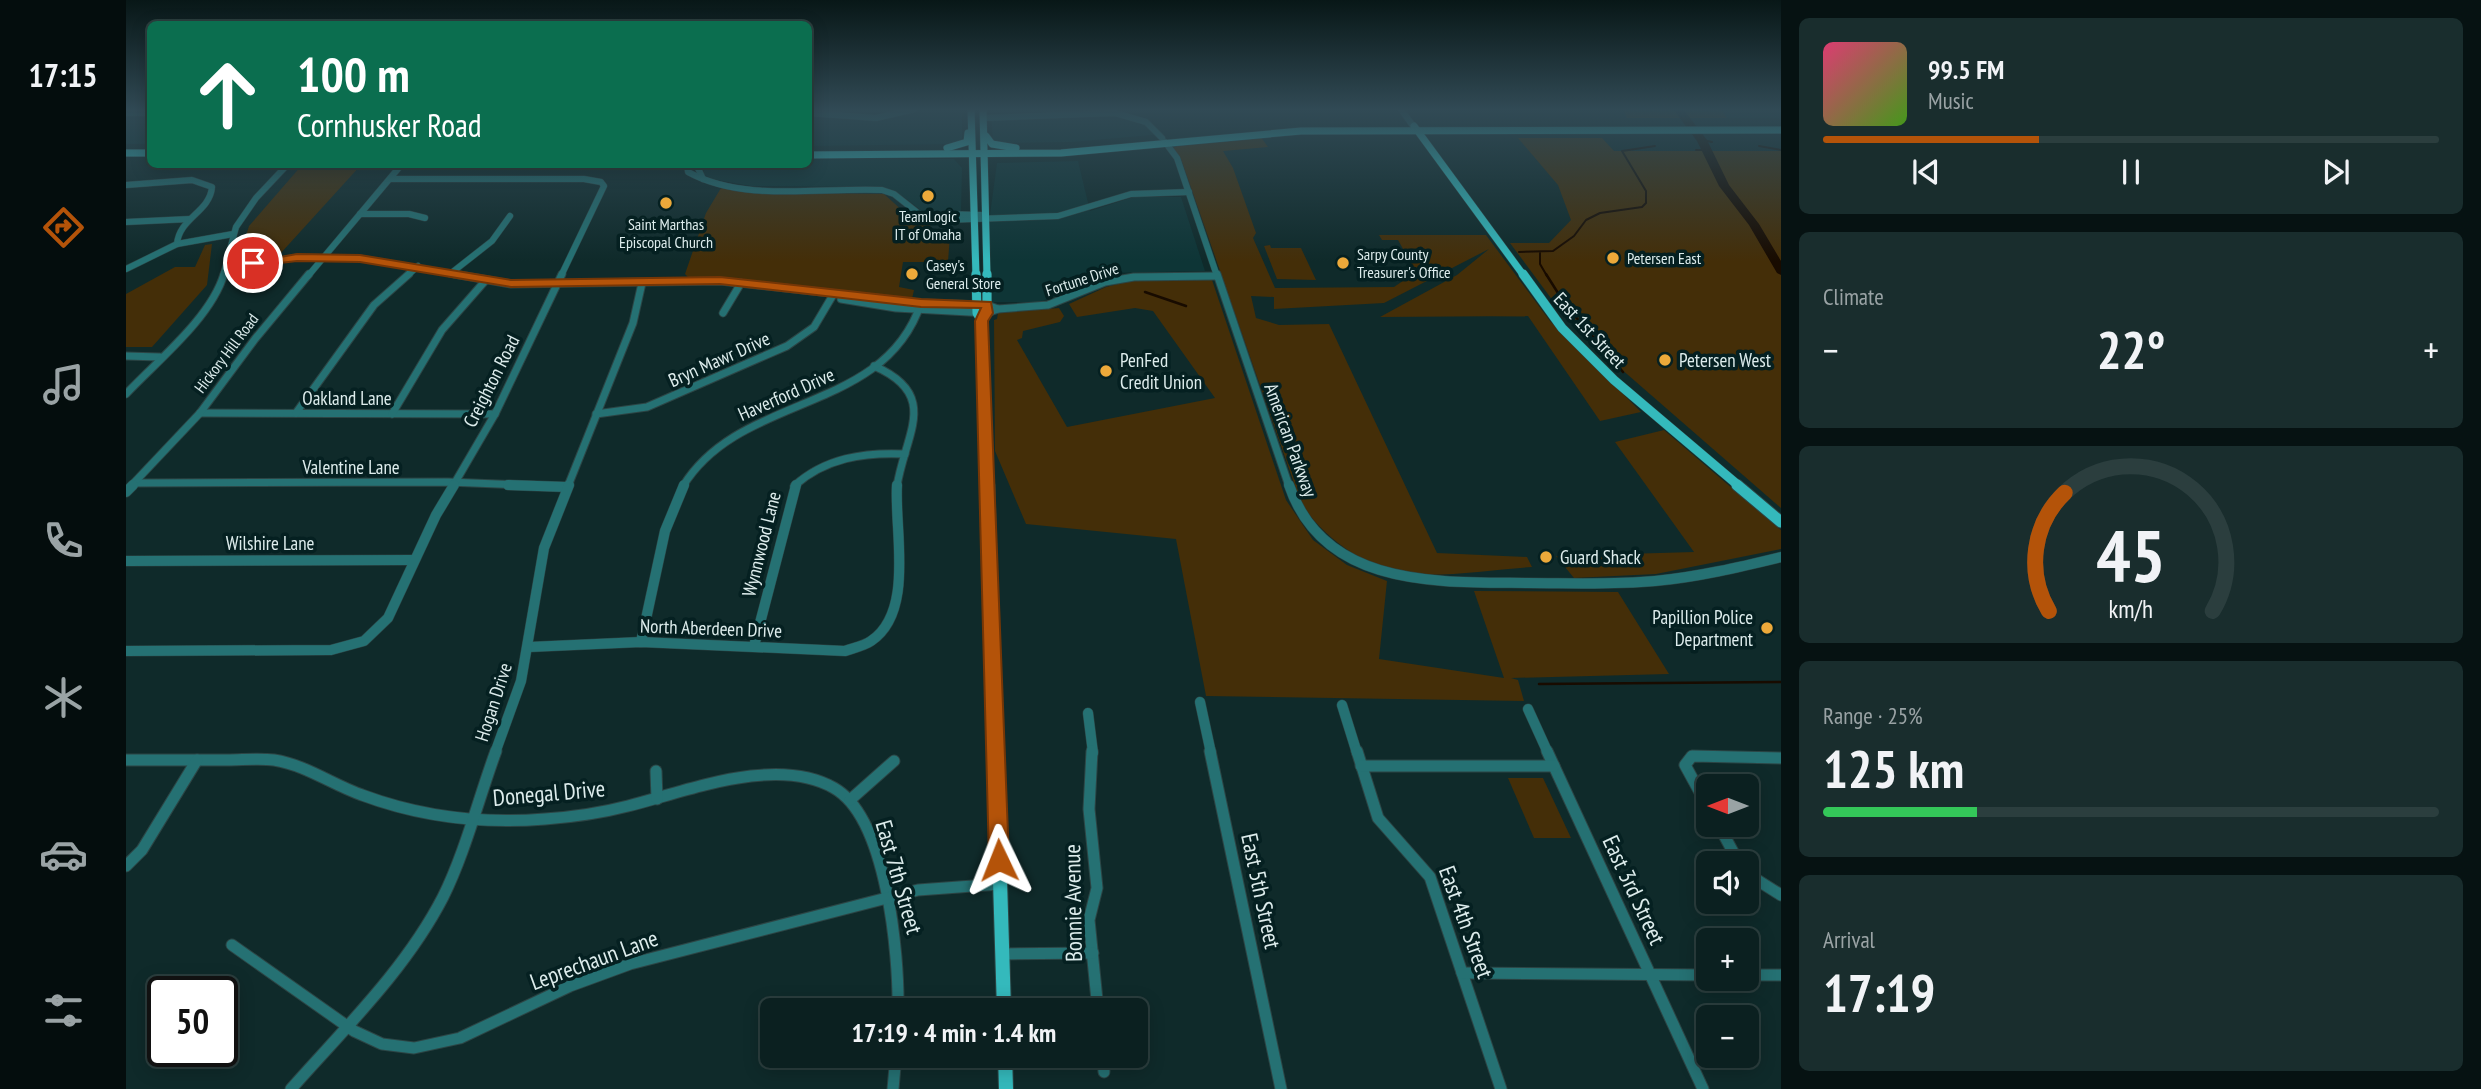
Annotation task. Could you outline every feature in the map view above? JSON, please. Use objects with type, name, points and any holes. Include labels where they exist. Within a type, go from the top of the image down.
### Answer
[{"type":"main road","points":[[967,160],[974,169]]},
{"type":"main road","points":[[973,160],[982,311],[1004,998]]},
{"type":"main road","points":[[982,311],[987,160]]},
{"type":"main road","points":[[987,170],[993,160]]},
{"type":"main road","name":"East 1st Street","points":[[1438,160],[1562,328],[1614,380],[1781,522]]},
{"type":"main road","points":[[1005,1068],[1006,1089]]},
{"type":"street","name":"American Parkway","points":[[1178,160],[1295,503],[1320,535],[1357,561],[1419,581],[1588,584],[1657,581],[1781,557]]},
{"type":"street","points":[[126,394],[204,309],[228,268],[232,237],[250,209],[285,168]]},
{"type":"street","points":[[250,209],[291,168]]},
{"type":"street","name":"Hickory Hill Road","points":[[126,492],[200,413],[255,339],[399,168]]},
{"type":"street","points":[[689,168],[692,175],[703,179],[747,188],[881,190],[894,194],[918,213],[935,217],[1058,216],[1131,194],[1189,192]]},
{"type":"street","points":[[698,168],[703,179]]},
{"type":"street","points":[[390,178],[545,179]]},
{"type":"street","name":"Creighton Road","points":[[369,638],[388,618],[414,559],[454,482],[495,414],[604,186],[593,180],[545,179]]},
{"type":"street","points":[[126,185],[192,180],[209,184],[213,194],[177,235],[177,244]]},
{"type":"street","points":[[360,214],[409,214],[425,218]]},
{"type":"street","points":[[450,274],[492,241],[510,216]]},
{"type":"street","points":[[126,222],[190,219]]},
{"type":"street","points":[[126,269],[177,244],[191,245],[232,237]]},
{"type":"street","points":[[228,268],[274,259],[324,257],[418,266],[485,281],[556,284],[680,280],[741,283],[833,295],[849,302],[982,311]]},
{"type":"street","points":[[296,413],[374,305],[418,266]]},
{"type":"street","name":"Fortune Drive","points":[[982,311],[1048,305],[1105,282],[1134,277],[1217,276]]},
{"type":"street","points":[[392,414],[442,330],[485,281]]},
{"type":"street","name":"Hogan Drive","points":[[291,1089],[402,962],[429,924],[444,895],[510,711],[528,648],[544,548],[633,323],[642,283]]},
{"type":"street","points":[[723,313],[741,283]]},
{"type":"street","name":"Bryn Mawr Drive","points":[[596,414],[647,407],[788,346],[814,327],[833,295]]},
{"type":"street","name":"Haverford Drive","points":[[641,642],[671,508],[691,474],[709,454],[739,432],[771,416],[832,394],[874,366],[906,337],[920,306]]},
{"type":"street","points":[[126,356],[160,357]]},
{"type":"street","points":[[874,366],[900,379],[914,399],[914,420],[905,454]]},
{"type":"street","name":"Oakland Lane","points":[[200,413],[495,414]]},
{"type":"street","name":"Wynnwood Lane","points":[[754,646],[794,486],[805,474],[835,461],[868,454],[905,454]]},
{"type":"street","name":"North Aberdeen Drive","points":[[528,648],[641,642],[845,651],[862,648],[886,632],[896,609],[897,489],[905,454]]},
{"type":"street","name":"Valentine Lane","points":[[134,483],[454,482],[567,486]]},
{"type":"street","name":"Wilshire Lane","points":[[126,561],[414,559]]},
{"type":"street","points":[[126,651],[331,650],[350,647],[369,638]]},
{"type":"street","name":"East 5th Street","points":[[1200,702],[1282,1089]]},
{"type":"street","name":"East 4th Street","points":[[1342,705],[1378,818],[1386,830],[1420,860],[1430,877],[1501,1089]]},
{"type":"street","name":"East 3rd Street","points":[[1528,709],[1703,1089]]},
{"type":"street","name":"Bonnie Avenue","points":[[1088,713],[1094,765],[1088,791],[1089,809],[1097,868],[1097,888],[1089,920],[1097,998]]},
{"type":"street","points":[[1696,785],[1685,765],[1692,756],[1781,758]]},
{"type":"street","name":"Donegal Drive","points":[[126,760],[272,760],[293,764],[389,804],[471,819],[547,819],[781,774],[816,779],[850,800]]},
{"type":"street","points":[[126,866],[142,850],[197,760]]},
{"type":"street","points":[[850,800],[894,761]]},
{"type":"street","points":[[1361,766],[1554,766]]},
{"type":"street","points":[[656,772],[657,799]]},
{"type":"street","name":"East 7th Street","points":[[850,800],[868,831],[888,897],[898,945],[898,998]]},
{"type":"street","points":[[1759,881],[1781,895]]},
{"type":"street","name":"Leprechaun Lane","points":[[232,945],[347,1026],[374,1041],[394,1046],[438,1045],[469,1034],[570,986],[630,964],[888,897],[950,885],[1000,884]]},
{"type":"street","points":[[1002,954],[1093,953]]},
{"type":"street","points":[[1462,973],[1696,975]]},
{"type":"street","points":[[1759,975],[1781,975]]},
{"type":"street","points":[[893,1089],[895,1068]]},
{"type":"street","points":[[1104,1068],[1104,1072]]},
{"type":"shaded area","points":[[812,160],[955,160],[962,168],[961,212],[922,211],[905,198],[881,187],[751,186],[712,179],[703,174],[705,168],[812,168]]},
{"type":"shaded area","points":[[1181,160],[1228,160],[1256,233],[1253,238],[1275,288],[1394,287],[1416,272],[1398,240],[1382,240],[1379,235],[1486,235],[1550,321],[1641,412],[1600,421],[1528,316],[1380,317],[1457,275],[1489,249],[1384,303],[1274,309],[1274,297],[1251,296],[1256,318],[1279,325],[1329,324],[1437,553],[1527,557],[1532,567],[1441,574],[1396,572],[1349,551],[1322,529],[1301,503]]},
{"type":"shaded area","points":[[1537,160],[1781,160],[1781,508],[1589,341],[1556,305],[1510,243],[1549,243],[1571,220],[1558,185]]},
{"type":"shaded area","points":[[1078,161],[1090,211],[1133,197],[1181,197],[1205,271],[1105,273],[1075,291],[1038,302],[992,302],[989,222],[997,163]]},
{"type":"shaded area","points":[[299,168],[358,168],[280,254],[238,261],[249,226]]},
{"type":"shaded area","points":[[721,188],[749,192],[884,194],[904,212],[929,222],[931,229],[950,235],[948,262],[903,262],[899,287],[914,290],[912,299],[744,280],[688,277],[685,274],[706,213]]},
{"type":"shaded area","points":[[212,244],[207,285],[152,347],[126,347],[126,294],[175,267],[195,267],[205,245]]},
{"type":"shaded area","points":[[1270,245],[1271,248],[1301,248],[1316,280],[1277,279],[1264,246]]},
{"type":"shaded area","points":[[1134,280],[1212,280],[1286,500],[1313,540],[1347,565],[1387,581],[1379,659],[1504,678],[1474,591],[1618,592],[1669,674],[1511,678],[1518,680],[1524,701],[1206,696],[1176,539],[1026,524],[995,451],[994,320],[997,319],[998,313],[1059,308],[1064,316],[1060,322],[1023,331],[1022,338],[1017,340],[1067,427],[1215,398],[1153,311],[1135,308],[1077,317],[1069,304],[1106,287]]},
{"type":"shaded area","points":[[1664,430],[1781,530],[1781,549],[1656,574],[1574,578],[1556,556],[1694,552],[1615,442]]},
{"type":"shaded area","points":[[1508,778],[1543,778],[1571,838],[1534,838]]},
{"type":"waterway","points":[[1519,252],[1553,251],[1574,236],[1586,220],[1600,213],[1642,207],[1646,203],[1646,191],[1627,160]]},
{"type":"waterway","points":[[1711,160],[1724,186],[1754,224],[1781,271]]},
{"type":"waterway","points":[[1540,253],[1540,264],[1547,276]]},
{"type":"waterway","points":[[1546,274],[1563,301]]},
{"type":"waterway","points":[[1145,292],[1186,306]]},
{"type":"waterway","points":[[1568,308],[1623,372]]},
{"type":"waterway","points":[[1539,684],[1781,682]]},
{"type":"place","name":"TeamLogic IT of Omaha","points":[[928,196]]},
{"type":"place","name":"Saint Marthas Episcopal Church","points":[[666,203]]},
{"type":"place","name":"Petersen East","points":[[1613,258]]},
{"type":"place","name":"Sarpy County Treasurer's Office","points":[[1343,263]]},
{"type":"place","name":"Casey's General Store","points":[[912,274]]},
{"type":"place","name":"Petersen West","points":[[1665,360]]},
{"type":"place","name":"PenFed Credit Union","points":[[1106,371]]},
{"type":"place","name":"Guard Shack","points":[[1546,557]]},
{"type":"place","name":"Papillion Police Department","points":[[1767,628]]},
{"type":"route","points":[[253,263],[297,257],[360,258],[511,284],[720,281],[921,303],[987,305],[987,313],[982,321],[999,860]]}]
